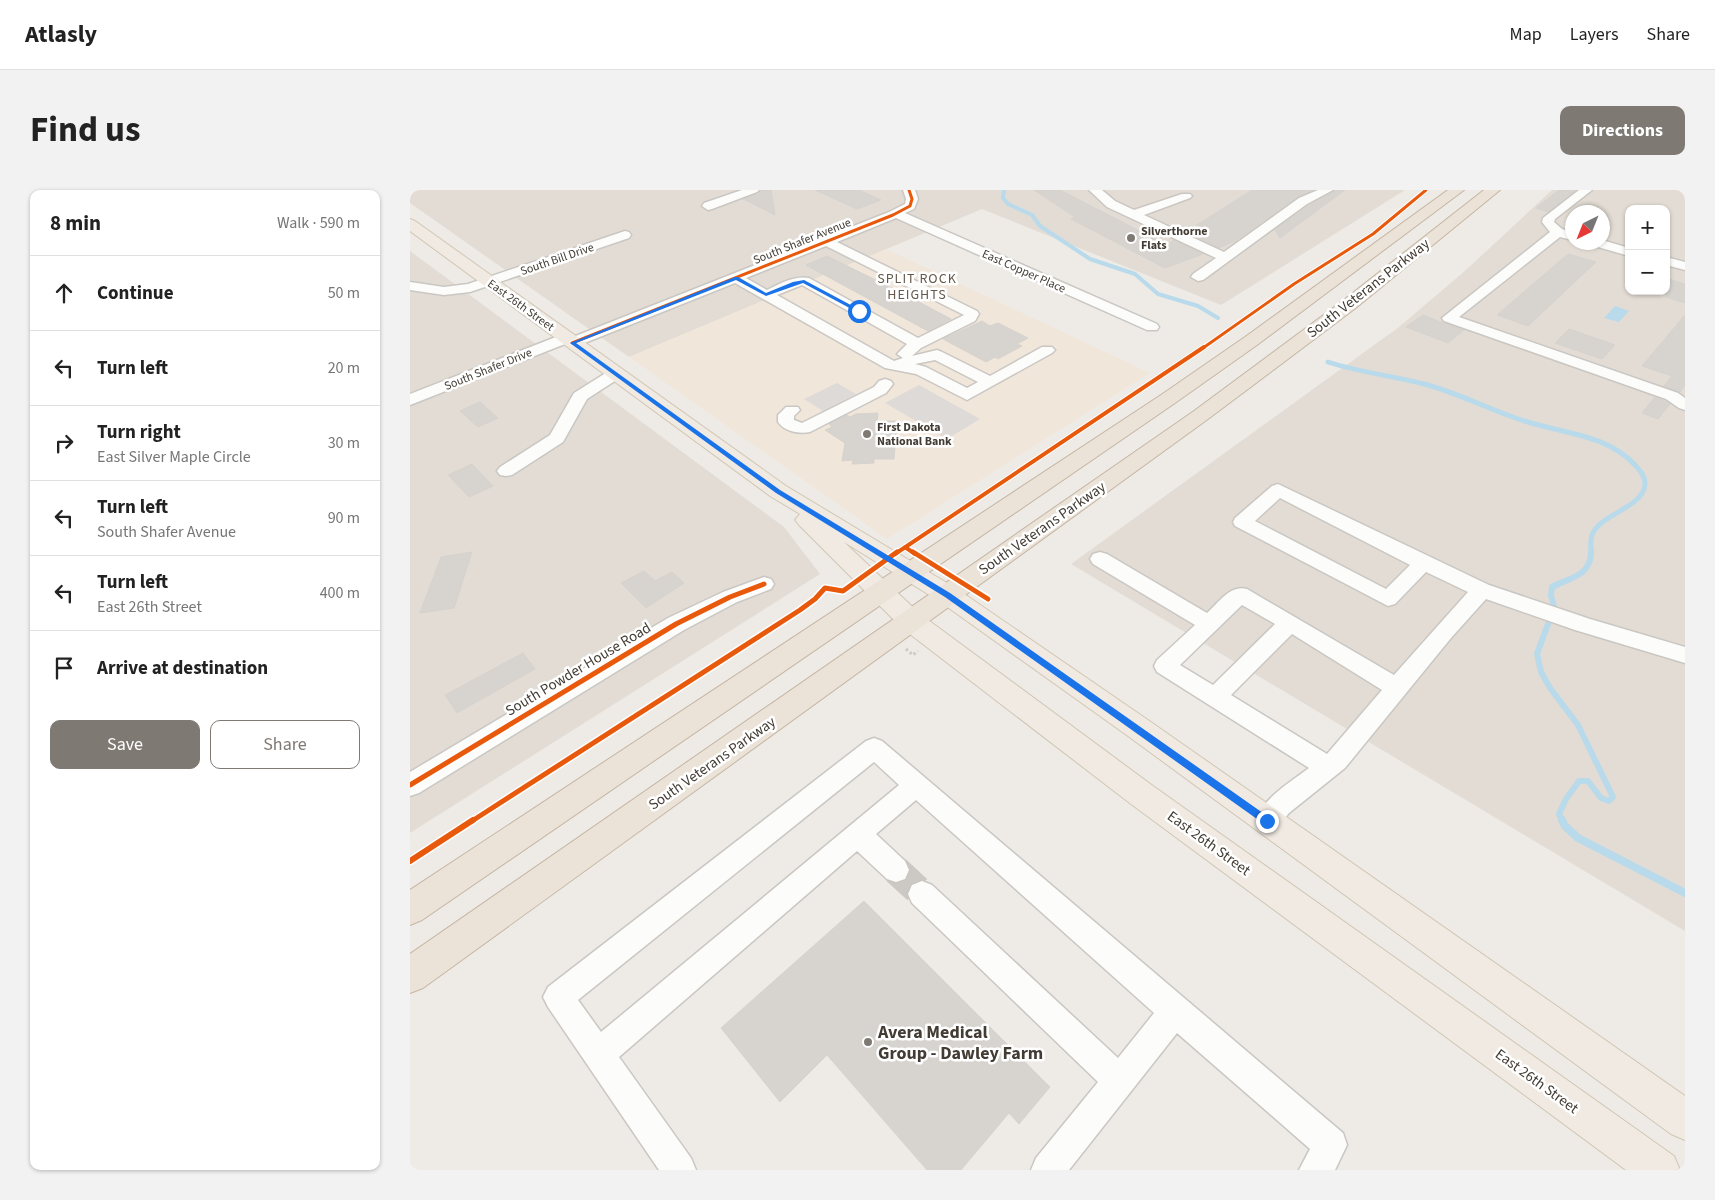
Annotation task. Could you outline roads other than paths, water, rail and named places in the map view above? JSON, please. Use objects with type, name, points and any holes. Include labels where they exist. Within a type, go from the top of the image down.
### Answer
[{"type":"highway","name":"South Veterans Parkway","points":[[410,909],[912,573],[1251,341],[1457,190]]},
{"type":"highway","name":"South Veterans Parkway","points":[[410,975],[1254,376],[1351,303],[1493,190]]},
{"type":"main road","name":"East 26th Street","points":[[410,224],[778,492],[948,595],[1685,1120]]},
{"type":"main road","name":"East 26th Street","points":[[778,492],[911,621],[1150,801],[1660,1170]]},
{"type":"street","points":[[708,206],[753,190]]},
{"type":"street","name":"South Shafer Avenue","points":[[569,340],[736,278],[896,214],[910,206],[912,199],[909,190]]},
{"type":"street","points":[[1095,190],[1111,204],[1225,257]]},
{"type":"street","points":[[1198,277],[1302,201],[1327,190]]},
{"type":"street","points":[[1566,205],[1586,190]]},
{"type":"street","points":[[1133,215],[1186,196]]},
{"type":"street","points":[[1565,206],[1549,218],[1548,222],[1552,227],[1565,234],[1449,318],[1672,396],[1685,405]]},
{"type":"street","name":"East Copper Place","points":[[896,214],[1152,327]]},
{"type":"street","name":"South Bill Drive","points":[[410,286],[457,290],[489,282],[625,235]]},
{"type":"street","points":[[827,242],[972,314],[970,318],[914,345],[890,365]]},
{"type":"street","points":[[1610,247],[1625,251]]},
{"type":"street","points":[[1670,263],[1685,266]]},
{"type":"street","points":[[736,278],[890,365],[920,370],[967,395],[1047,350]]},
{"type":"street","points":[[766,295],[794,283],[804,281],[911,339],[915,342],[914,345]]},
{"type":"street","name":"South Shafer Drive","points":[[410,400],[569,340]]},
{"type":"street","points":[[890,365],[937,355],[990,382]]},
{"type":"street","points":[[506,471],[557,438],[580,396],[615,374]]},
{"type":"street","points":[[792,410],[786,415],[786,422],[795,427],[804,428],[880,390],[885,384]]},
{"type":"street","points":[[1423,563],[1388,599],[1242,522],[1278,490],[1423,563],[1482,590],[1618,637],[1685,654]]},
{"type":"street","points":[[1100,559],[1210,624]]},
{"type":"street","name":"South Powder House Road","points":[[410,785],[676,624],[730,597],[764,584]]},
{"type":"street","points":[[1267,821],[1280,805],[1336,761],[1443,632],[1482,590]]},
{"type":"street","points":[[1328,768],[1166,666],[1240,594],[1397,688]]},
{"type":"street","points":[[1215,696],[1290,623]]},
{"type":"street","points":[[679,1170],[558,997],[874,748],[1331,1145],[1316,1170]]},
{"type":"street","points":[[599,1054],[916,785]]},
{"type":"street","points":[[858,834],[896,870]]},
{"type":"street","points":[[922,894],[1119,1081]]},
{"type":"street","points":[[1048,1170],[1175,1011]]},
{"type":"water","points":[[1615,306],[1629,311],[1619,322],[1604,318]]},
{"type":"waterway","points":[[1004,190],[1003,198],[1008,204],[1032,215],[1040,226],[1090,259],[1135,274],[1158,294],[1198,306],[1218,318]]},
{"type":"waterway","points":[[1328,362],[1441,389],[1515,418],[1600,442],[1625,456],[1643,476],[1645,480],[1643,492],[1638,499],[1597,527],[1591,537],[1591,552]]},
{"type":"waterway","points":[[1554,606],[1551,596],[1552,587],[1583,571],[1590,560],[1591,552]]},
{"type":"waterway","points":[[1548,624],[1537,654],[1541,672],[1550,688],[1578,725],[1613,797],[1609,801],[1601,798],[1588,781],[1579,781],[1566,799],[1559,814],[1563,821]]},
{"type":"waterway","points":[[1562,820],[1565,826],[1578,838],[1685,893]]},
{"type":"tunnel","points":[[896,870],[922,894]]},
{"type":"place","name":"Silverthorne Flats","points":[[1131,238]]},
{"type":"place","name":"First Dakota National Bank","points":[[867,434]]},
{"type":"place","name":"Avera Medical Group - Dawley Farm","points":[[868,1042]]},
{"type":"district","name":"SPLIT ROCK HEIGHTS","points":[[917,286]]}]
